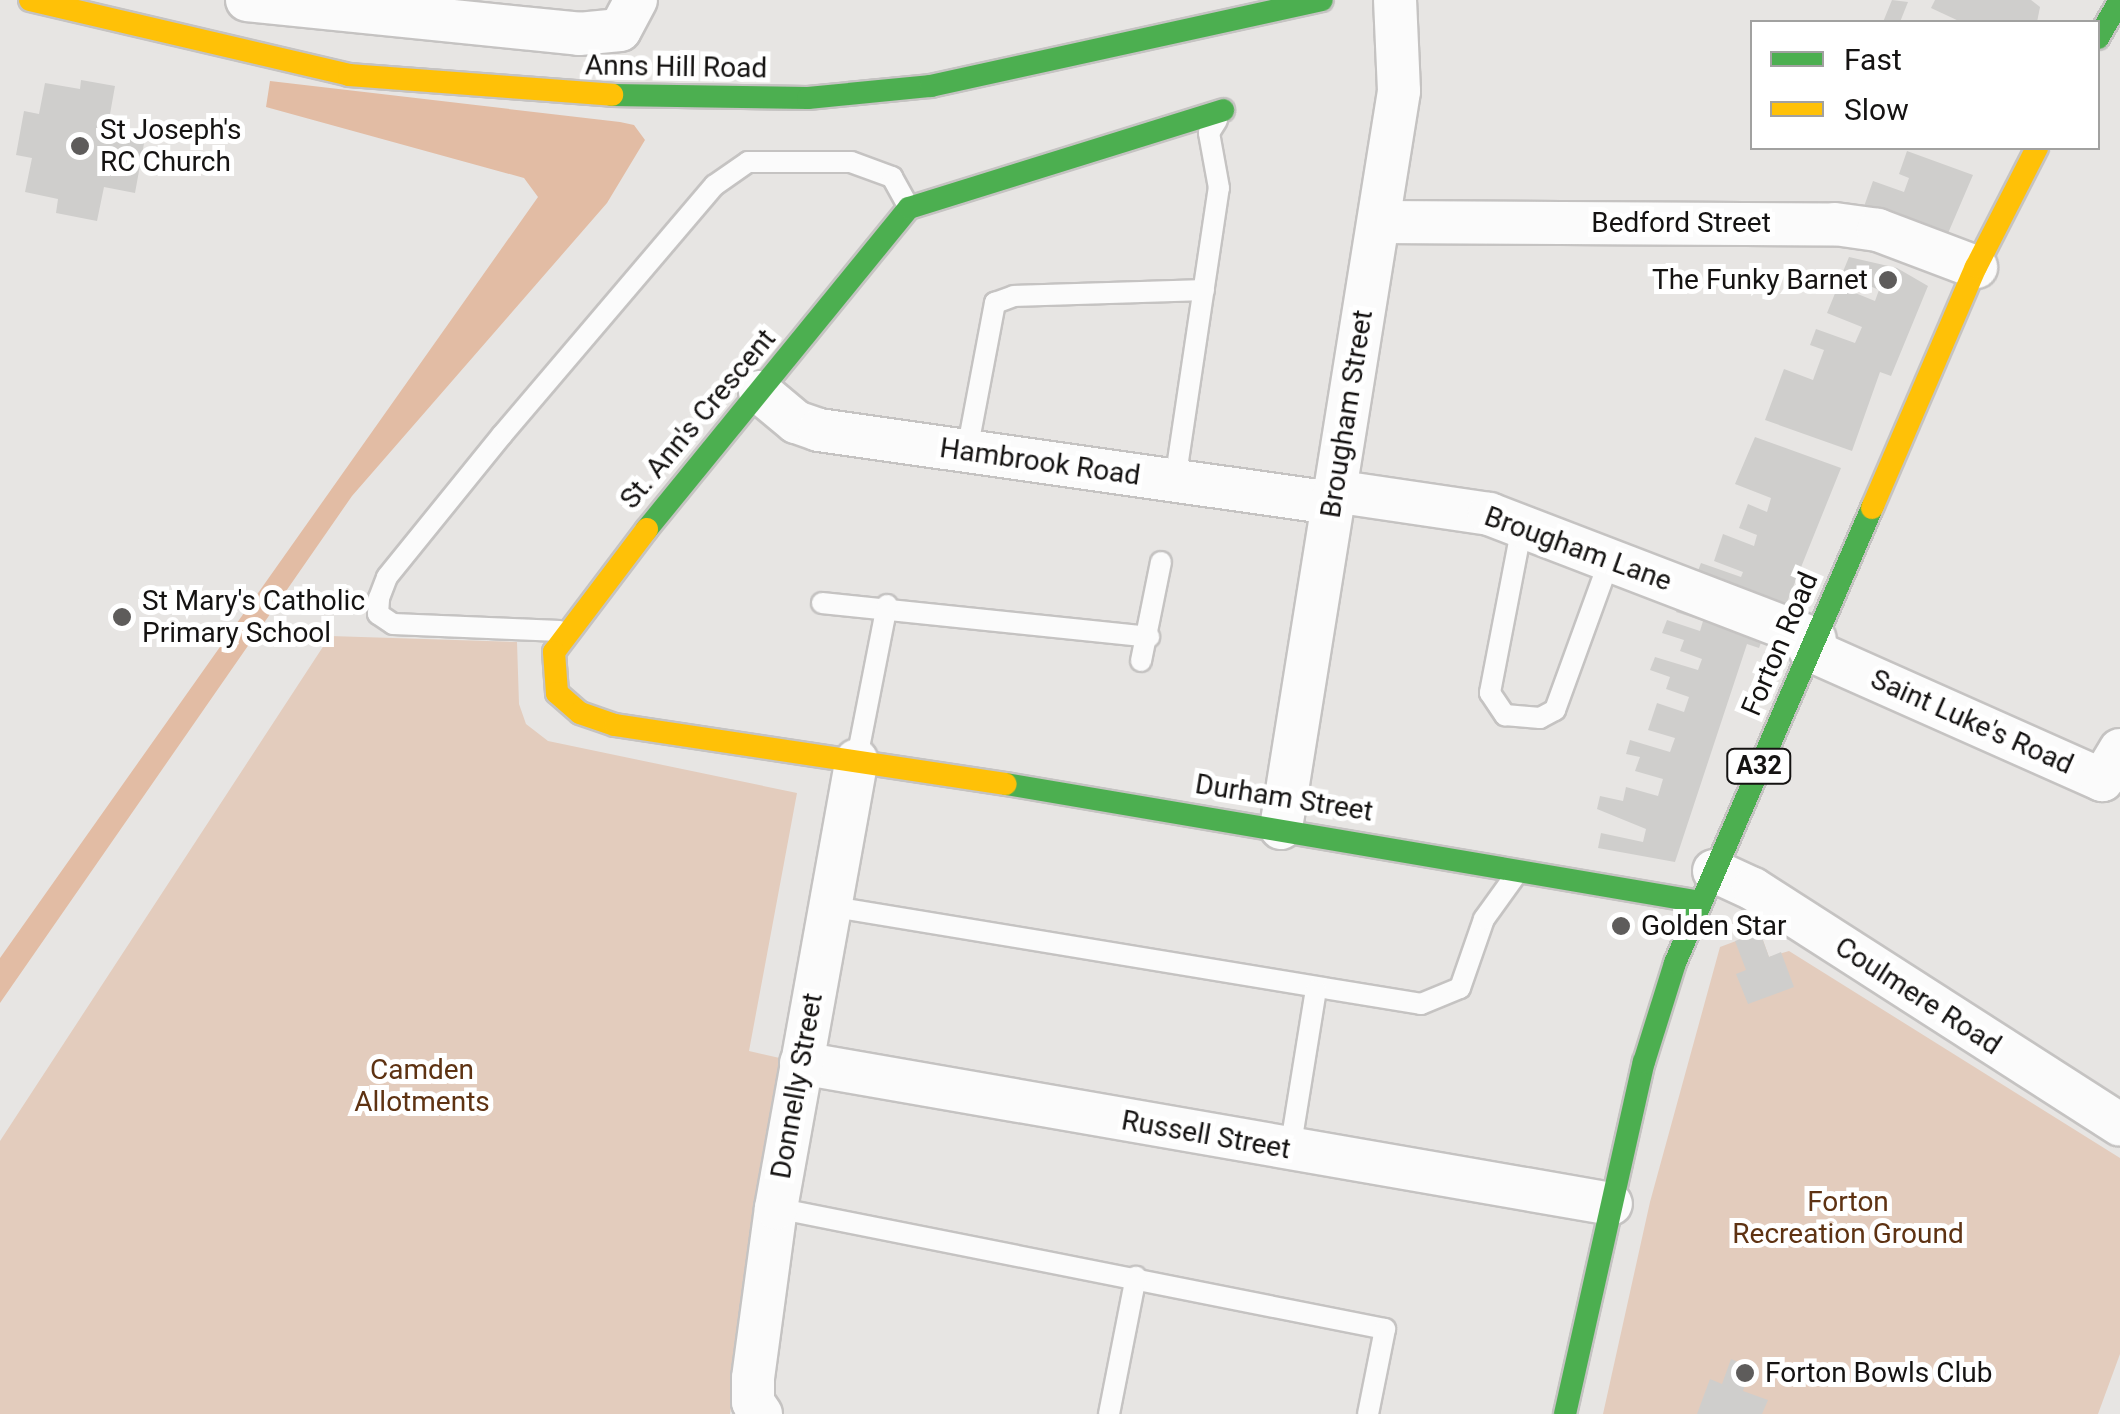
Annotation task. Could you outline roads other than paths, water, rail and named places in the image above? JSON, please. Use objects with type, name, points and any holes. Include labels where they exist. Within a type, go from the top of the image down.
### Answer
[{"type":"street","points":[[247,0],[578,34],[620,30],[636,0]]},
{"type":"street","name":"Anns Hill Road","points":[[45,2],[268,60],[434,86],[597,97],[808,98],[1026,71],[1190,27],[1322,0]]},
{"type":"street","name":"Brougham Street","points":[[1281,828],[1398,91],[1395,0]]},
{"type":"street","points":[[909,208],[1223,110]]},
{"type":"street","name":"Forton Road","points":[[1566,1414],[1652,1033],[1707,886],[1976,266],[2036,150]]},
{"type":"street","name":"St. Ann's Crescent","points":[[856,760],[614,725],[580,713],[558,694],[552,674],[564,631],[909,208]]},
{"type":"street","name":"Bedford Street","points":[[1379,222],[1834,224],[1878,230],[1976,266]]},
{"type":"street","name":"Hambrook Road","points":[[760,392],[807,427],[1175,480],[1333,497]]},
{"type":"street","name":"Brougham Lane","points":[[1333,497],[1525,518],[1812,644]]},
{"type":"street","name":"Saint Luke's Road","points":[[1812,644],[2102,780],[2120,750]]},
{"type":"street","name":"Durham Street","points":[[856,760],[1602,880],[1707,886]]},
{"type":"street","name":"Donnelly Street","points":[[760,1413],[753,1378],[776,1208],[856,760]]},
{"type":"street","name":"Coulmere Road","points":[[1707,886],[1752,888],[2120,1125]]},
{"type":"street","name":"Russell Street","points":[[800,1063],[1612,1204]]},
{"type":"lane","points":[[1175,480],[1220,188],[1209,133],[1223,110]]},
{"type":"lane","points":[[564,631],[394,624],[378,614],[379,598],[387,577],[502,435],[715,186],[748,162],[851,162],[892,177],[909,208]]},
{"type":"lane","points":[[967,451],[994,303],[1033,294],[1204,290]]},
{"type":"lane","points":[[1525,518],[1490,693],[1505,715],[1540,718],[1555,710],[1621,558]]},
{"type":"lane","points":[[1140,661],[1149,638],[1162,562]]},
{"type":"lane","points":[[822,602],[887,605],[1149,638]]},
{"type":"lane","points":[[856,760],[887,605]]},
{"type":"lane","points":[[828,906],[1397,1004],[1440,1000],[1460,988],[1484,919],[1522,867]]},
{"type":"lane","points":[[1290,1150],[1316,990]]},
{"type":"lane","points":[[776,1208],[1385,1329],[1368,1414]]},
{"type":"lane","points":[[1109,1414],[1136,1277]]},
{"type":"place","name":"St Joseph's RC Church","points":[[80,146]]},
{"type":"place","name":"The Funky Barnet","points":[[1888,280]]},
{"type":"place","name":"St Mary's Catholic Primary School","points":[[122,617]]},
{"type":"place","name":"Golden Star","points":[[1621,926]]},
{"type":"place","name":"Forton Bowls Club","points":[[1745,1373]]},
{"type":"park label","name":"Camden Allotments","points":[[422,1086]]},
{"type":"park label","name":"Forton Recreation Ground","points":[[1848,1218]]}]
